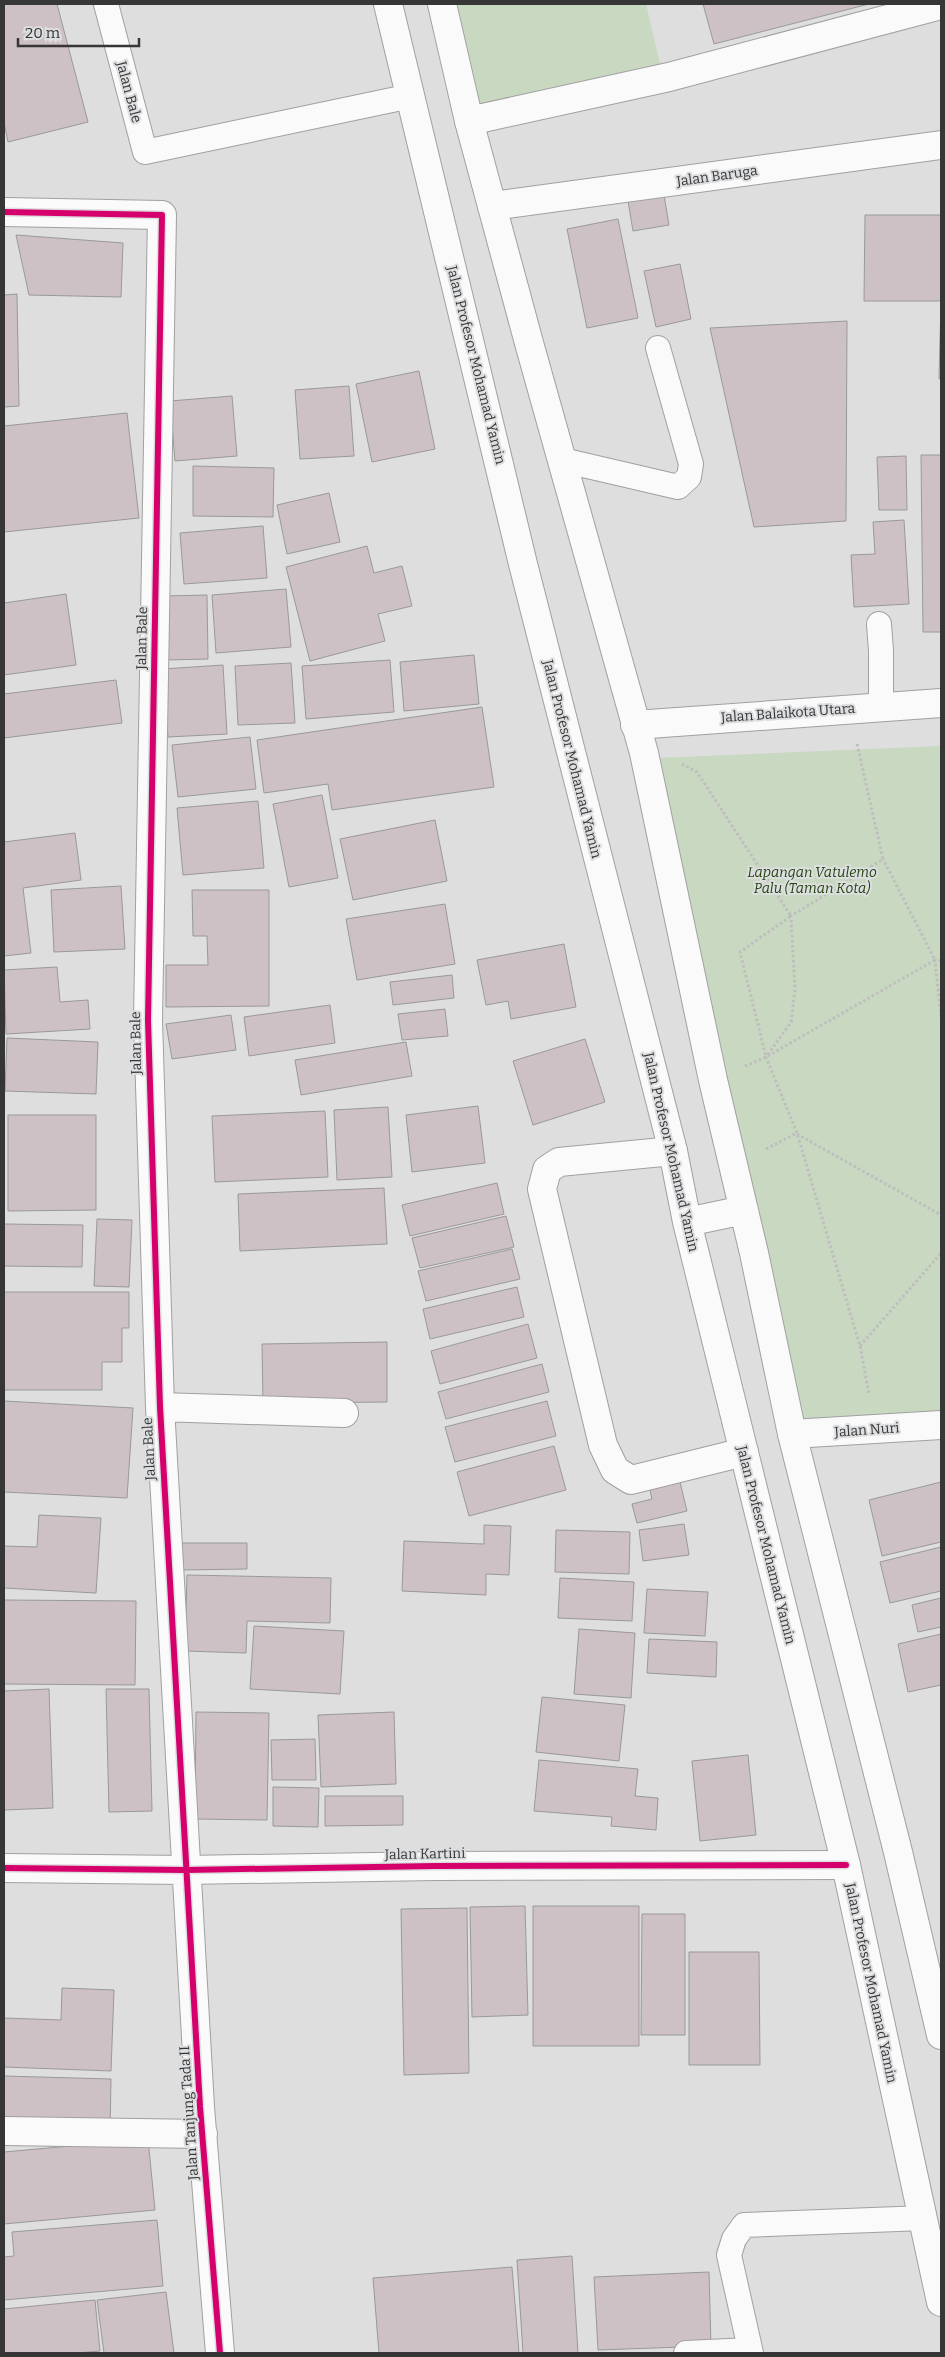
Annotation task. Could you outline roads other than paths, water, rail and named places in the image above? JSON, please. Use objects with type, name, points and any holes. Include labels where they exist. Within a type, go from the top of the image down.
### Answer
[{"type":"street","name":"Jalan Profesor Mohamad Yamin","points":[[388,4],[523,564],[673,1151],[687,1222],[846,1865],[941,2302]]},
{"type":"street","points":[[442,4],[492,206],[638,733],[792,1434],[898,1852],[941,2035]]},
{"type":"street","points":[[470,121],[669,77],[941,5]]},
{"type":"street","name":"Jalan Baruga","points":[[492,206],[941,146]]},
{"type":"street","name":"Jalan Bale","points":[[4,212],[162,215],[148,1020],[160,1407],[185,1870]]},
{"type":"street","name":"Jalan Balaikota Utara","points":[[638,733],[848,709],[941,703]]},
{"type":"street","points":[[673,1151],[559,1162],[547,1170],[542,1189],[602,1445],[615,1470],[632,1480],[744,1452]]},
{"type":"street","points":[[687,1222],[744,1210]]},
{"type":"street","points":[[160,1407],[344,1413]]},
{"type":"street","name":"Jalan Nuri","points":[[792,1434],[941,1425]]},
{"type":"street","name":"Jalan Kartini","points":[[4,1868],[185,1870],[435,1866],[846,1865]]},
{"type":"street","name":"Jalan Tanjung Tada II","points":[[185,1870],[220,2353]]},
{"type":"street","points":[[4,2131],[203,2134]]},
{"type":"lane","name":"Jalan Bale","points":[[106,4],[145,152],[411,96]]},
{"type":"lane","points":[[562,460],[678,487],[689,477],[691,464],[658,348]]},
{"type":"lane","points":[[879,624],[882,650],[881,706]]},
{"type":"lane","points":[[686,2353],[750,2352],[729,2255],[734,2239],[744,2225],[924,2218]]},
{"type":"park label","name":"Lapangan Vatulemo Palu (Taman Kota)","points":[[812,880]]}]
